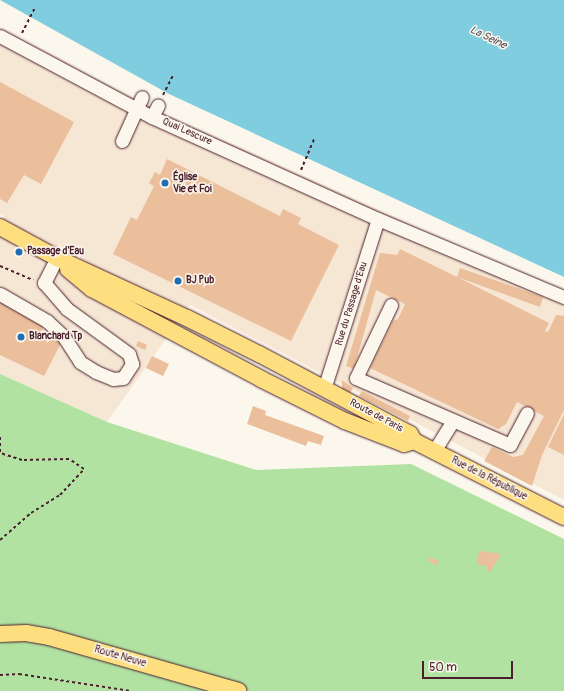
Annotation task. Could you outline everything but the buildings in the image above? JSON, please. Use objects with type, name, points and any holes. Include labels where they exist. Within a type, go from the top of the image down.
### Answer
[{"type":"main road","name":"Route de Paris","points":[[0,227],[56,258],[187,318],[410,434],[414,441],[404,444],[318,407],[160,328],[92,289],[56,258]]},
{"type":"main road","points":[[318,407],[324,389]]},
{"type":"main road","name":"Rue de la République","points":[[414,441],[564,518]]},
{"type":"main road","name":"Route Neuve","points":[[0,634],[26,633],[49,637],[238,691]]},
{"type":"street","name":"Quai Lescure","points":[[0,36],[18,40],[139,103],[152,117],[300,173],[378,219],[564,297]]},
{"type":"street","points":[[122,141],[139,103]]},
{"type":"street","points":[[152,117],[158,105]]},
{"type":"street","name":"Rue du Passage d'Eau","points":[[324,389],[378,219]]},
{"type":"street","points":[[0,294],[47,321],[64,337],[80,362],[96,372],[113,379],[123,378],[132,364],[129,354],[67,309],[44,283],[56,258]]},
{"type":"street","points":[[391,305],[356,378],[510,445],[527,413]]},
{"type":"street","points":[[434,451],[453,420]]},
{"type":"path","points":[[18,40],[35,8]]},
{"type":"path","points":[[158,105],[173,75]]},
{"type":"path","points":[[300,173],[314,139]]},
{"type":"path","points":[[0,266],[44,283]]},
{"type":"path","points":[[0,437],[0,453],[22,460],[69,459],[84,470],[60,495],[30,512],[0,540]]},
{"type":"path","points":[[0,675],[19,674],[130,691]]},
{"type":"shaded area","points":[[0,28],[157,110],[564,294],[564,500],[190,305],[107,422],[0,374],[0,223],[4,216],[0,214]]},
{"type":"green space","points":[[0,374],[107,422],[256,470],[411,464],[564,539],[564,691],[0,691]]},
{"type":"water","name":"La Seine","points":[[0,0],[564,0],[564,277],[169,94]]},
{"type":"place","name":"Église Vie et Foi","points":[[165,183]]},
{"type":"place","name":"Passage d'Eau","points":[[19,252]]},
{"type":"place","name":"BJ Pub","points":[[178,281]]},
{"type":"place","name":"Blanchard Tp","points":[[21,337]]}]
